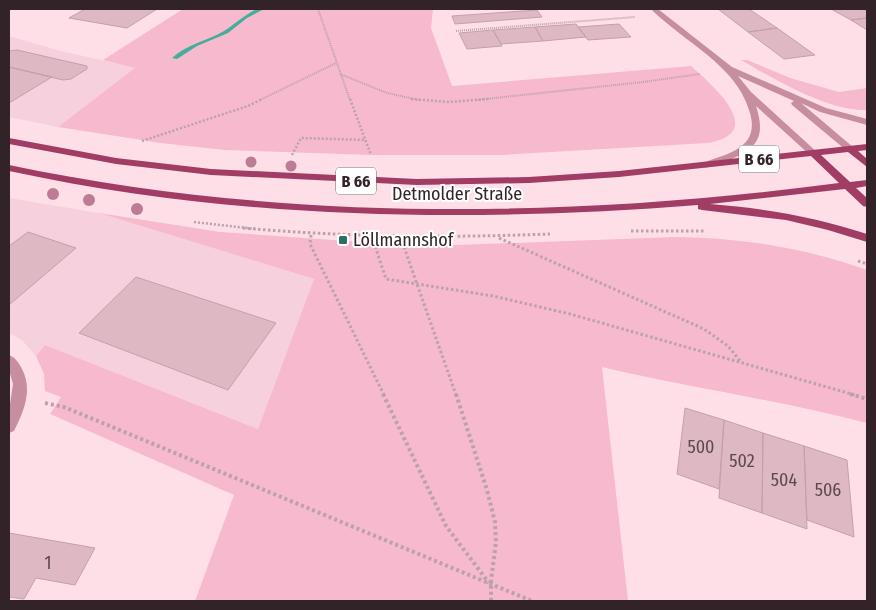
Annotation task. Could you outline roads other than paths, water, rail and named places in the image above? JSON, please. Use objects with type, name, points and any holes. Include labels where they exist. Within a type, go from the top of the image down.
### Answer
[{"type":"main road","name":"Detmolder Straße","points":[[9,141],[116,161],[211,172],[373,182],[529,180],[619,174],[850,149]]},
{"type":"main road","name":"B 66","points":[[850,149],[867,147]]},
{"type":"main road","points":[[850,149],[867,164]]},
{"type":"main road","points":[[812,153],[867,204]]},
{"type":"main road","name":"Detmolder Straße","points":[[9,168],[90,185],[159,195],[294,208],[508,213],[659,205],[867,183]]},
{"type":"main road","points":[[659,205],[717,208],[781,217],[841,230],[867,238]]},
{"type":"street","points":[[654,9],[729,69],[778,92],[824,110],[867,122]]},
{"type":"street","points":[[729,69],[748,94],[812,153]]},
{"type":"street","points":[[778,92],[802,108],[850,149]]},
{"type":"street","points":[[705,165],[733,155],[751,144],[758,129],[748,94]]},
{"type":"street","points":[[9,361],[17,371],[20,396],[9,426]]},
{"type":"waterway","points":[[175,58],[195,45],[226,32],[245,17],[261,9]]},
{"type":"place","name":"Löllmannshof","points":[[343,240]]}]
